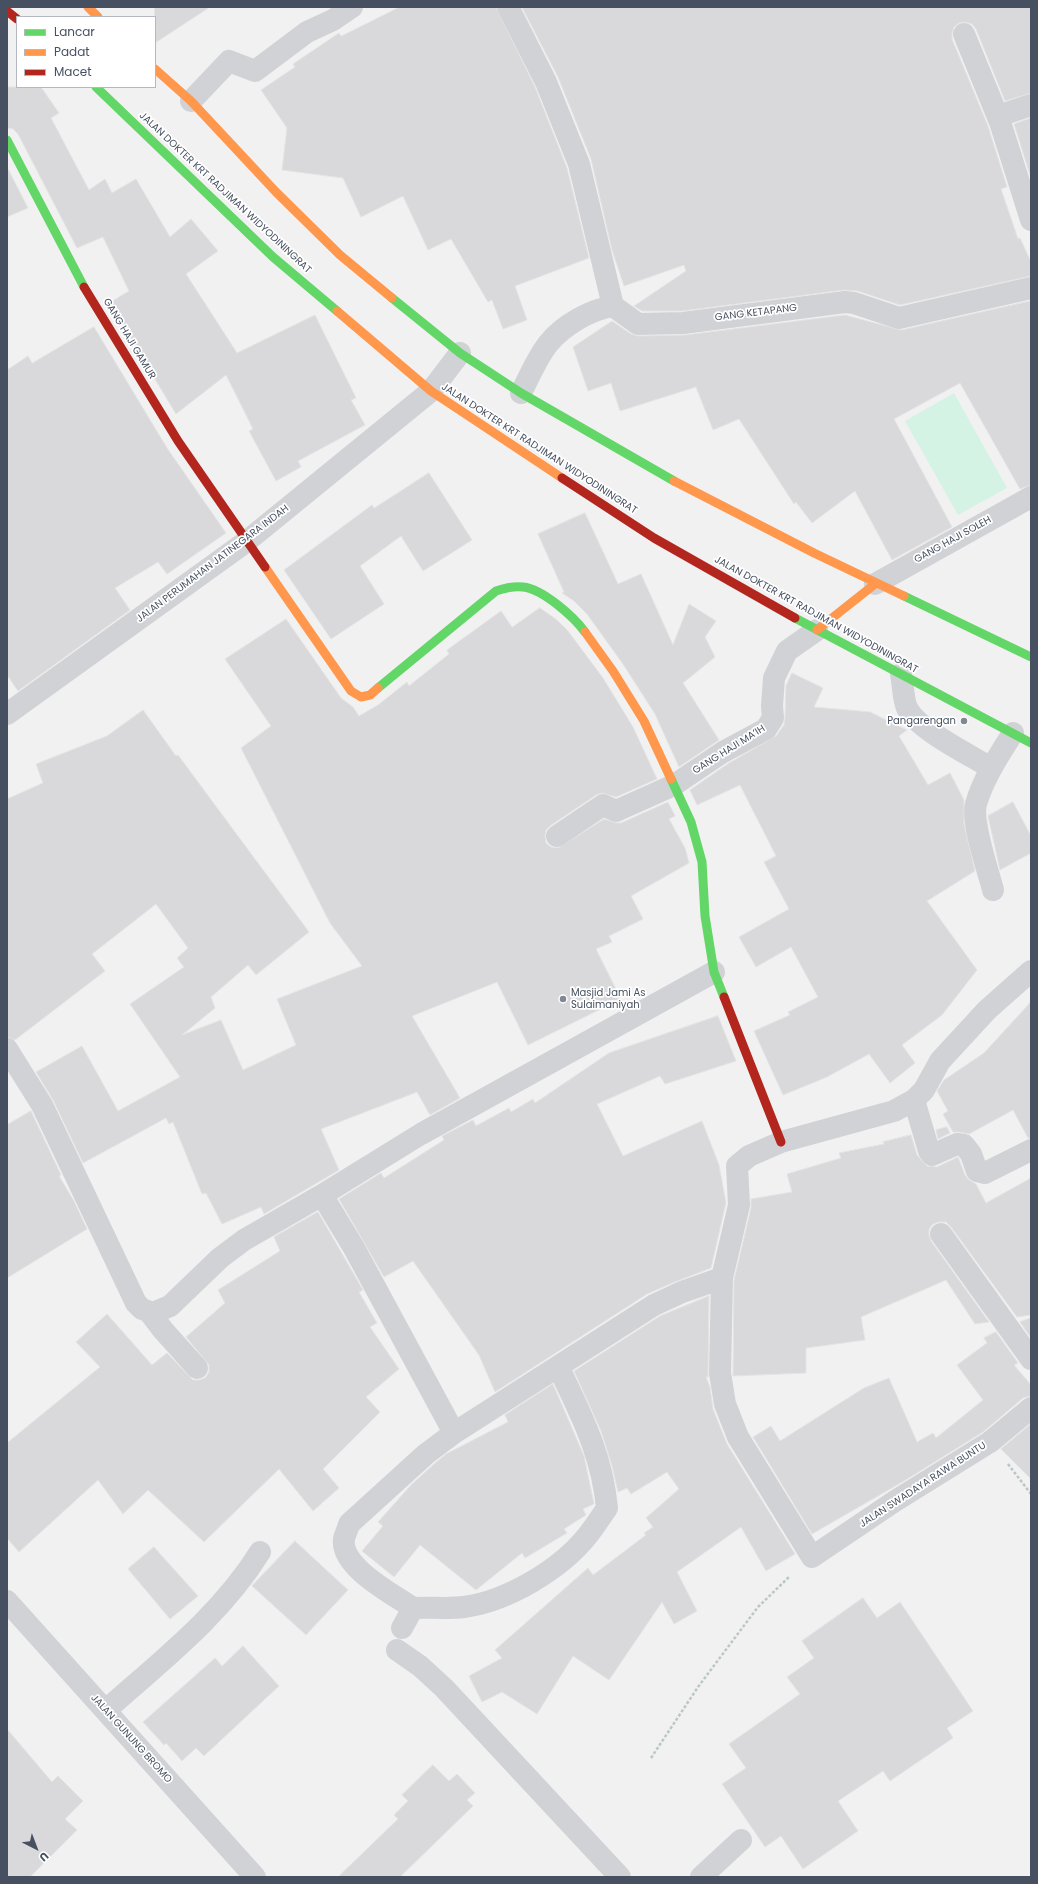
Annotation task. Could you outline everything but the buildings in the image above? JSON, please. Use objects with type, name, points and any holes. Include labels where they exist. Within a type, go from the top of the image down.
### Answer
[{"type":"main road","points":[[88,7],[97,16]]},
{"type":"main road","points":[[7,11],[16,18]]},
{"type":"main road","points":[[156,70],[191,100],[276,192],[340,255],[460,353],[521,393],[667,477],[875,584],[1031,657]]},
{"type":"main road","name":"JALAN DOKTER KRT RADJIMAN WIDYODININGRAT","points":[[97,88],[273,257],[431,391],[654,538],[817,630],[1022,738]]},
{"type":"main road","name":"GANG HAJI GAMUR","points":[[7,140],[79,278],[178,441],[351,691],[360,697],[370,695],[496,591],[508,587],[525,587],[536,591],[565,610],[578,623],[613,672],[644,722],[691,822],[702,862],[705,916],[714,972],[781,1142]]},
{"type":"main road","points":[[817,630],[875,584]]},
{"type":"street","points":[[191,100],[229,61],[255,72],[307,32],[333,20],[352,7]]},
{"type":"street","points":[[508,7],[546,82],[579,164],[614,306],[601,308],[566,327],[548,344],[521,393]]},
{"type":"street","points":[[964,34],[998,116],[1031,220]]},
{"type":"street","points":[[998,116],[1031,105]]},
{"type":"street","name":"GANG KETAPANG","points":[[614,306],[638,324],[683,323],[845,302],[854,303],[899,318],[1031,288]]},
{"type":"street","name":"JALAN PERUMAHAN JATINEGARA INDAH","points":[[7,714],[96,652],[247,541],[431,391],[460,353]]},
{"type":"street","name":"GANG HAJI SOLEH","points":[[875,584],[1031,497]]},
{"type":"street","name":"GANG HAJI MA’IH","points":[[557,836],[603,805],[616,811],[674,785],[723,752],[766,729],[773,718],[772,706],[774,678],[787,651],[817,630]]},
{"type":"street","points":[[901,674],[906,707],[914,718],[991,768]]},
{"type":"street","points":[[993,890],[976,824],[975,805],[991,768],[1022,738]]},
{"type":"street","points":[[812,1557],[738,1437],[725,1404],[720,1373],[722,1278],[739,1205],[737,1166],[749,1156],[781,1142],[894,1111],[914,1100],[924,1090],[940,1061],[987,1010],[1031,971]]},
{"type":"street","points":[[150,1313],[161,1311],[170,1306],[220,1258],[240,1242],[322,1195],[421,1134],[714,972]]},
{"type":"street","points":[[7,1049],[42,1105],[136,1303],[150,1313],[197,1368]]},
{"type":"street","points":[[914,1100],[929,1151],[932,1155],[957,1144],[964,1145],[970,1154],[977,1172],[985,1173],[1031,1150]]},
{"type":"street","points":[[322,1195],[354,1248],[454,1433]]},
{"type":"street","points":[[941,1234],[1029,1354]]},
{"type":"street","points":[[559,1368],[591,1436],[605,1481],[608,1508],[588,1536],[559,1563],[533,1582],[488,1602],[464,1607],[413,1608],[357,1569],[347,1555],[344,1540],[349,1524],[426,1454],[454,1433],[559,1368],[654,1305],[682,1292],[722,1278]]},
{"type":"street","name":"JALAN SWADAYA RAWA BUNTU","points":[[812,1557],[895,1501],[990,1442],[1031,1408]]},
{"type":"street","points":[[106,1710],[217,1610],[246,1575],[260,1552]]},
{"type":"street","name":"JALAN GUNUNG BROMO","points":[[7,1601],[256,1877]]},
{"type":"street","points":[[402,1628],[413,1608]]},
{"type":"street","points":[[397,1650],[420,1666],[444,1688],[620,1877]]},
{"type":"street","points":[[701,1877],[741,1840]]},
{"type":"path","points":[[990,1442],[1031,1494]]},
{"type":"path","points":[[651,1758],[698,1687],[758,1608],[812,1557]]},
{"type":"green space","points":[[954,393],[1007,488],[958,515],[905,421]]},
{"type":"traffic: fast","points":[[97,88],[273,257],[337,311]]},
{"type":"traffic: fast","points":[[7,140],[84,287]]},
{"type":"traffic: fast","points":[[392,298],[460,353],[521,393],[674,481]]},
{"type":"traffic: fast","points":[[378,688],[496,591],[503,589],[523,587],[540,593],[549,598],[566,612],[585,632]]},
{"type":"traffic: fast","points":[[904,596],[1031,657]]},
{"type":"traffic: fast","points":[[795,618],[1031,743]]},
{"type":"traffic: fast","points":[[671,779],[691,822],[702,862],[705,916],[714,972],[724,997]]},
{"type":"traffic: slow","points":[[88,7],[97,16]]},
{"type":"traffic: slow","points":[[156,70],[191,101],[276,192],[340,255],[392,298]]},
{"type":"traffic: slow","points":[[337,311],[431,391],[562,478]]},
{"type":"traffic: slow","points":[[674,481],[814,553],[904,596]]},
{"type":"traffic: slow","points":[[265,567],[351,691],[361,697],[370,695],[378,688]]},
{"type":"traffic: slow","points":[[817,630],[875,584]]},
{"type":"traffic: slow","points":[[585,632],[613,671],[644,721],[671,779]]},
{"type":"traffic: jam","points":[[7,11],[16,18]]},
{"type":"traffic: jam","points":[[84,287],[178,441],[265,567]]},
{"type":"traffic: jam","points":[[562,478],[654,538],[795,618]]},
{"type":"traffic: jam","points":[[724,997],[781,1142]]},
{"type":"place","name":"Pangarengan","points":[[964,721]]},
{"type":"place","name":"Masjid Jami As Sulaimaniyah","points":[[563,999]]}]
